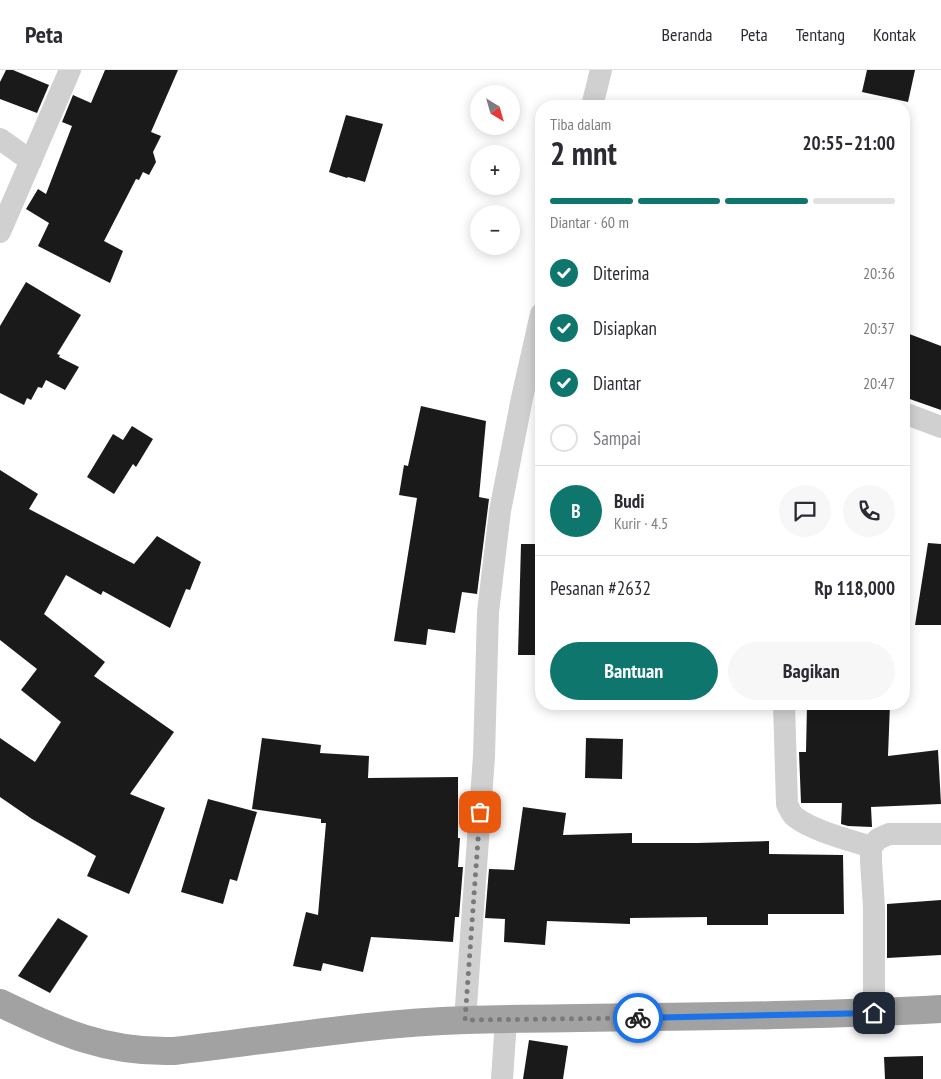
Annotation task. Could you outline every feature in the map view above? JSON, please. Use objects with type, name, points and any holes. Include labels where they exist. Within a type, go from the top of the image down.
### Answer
[{"type":"highway","points":[[0,1003],[66,1033],[102,1045],[146,1052],[190,1050],[369,1027],[465,1020],[874,1013],[941,1009]]},
{"type":"street","points":[[0,232],[70,70]]},
{"type":"street","points":[[594,100],[601,70]]},
{"type":"street","points":[[0,139],[31,160]]},
{"type":"street","points":[[465,1020],[473,886],[484,756],[488,612],[500,511],[535,367]]},
{"type":"street","points":[[910,415],[941,427]]},
{"type":"street","points":[[784,710],[787,804],[794,816],[840,838],[872,847]]},
{"type":"street","points":[[874,1013],[872,847],[878,839],[889,834],[941,834]]},
{"type":"street","points":[[502,1079],[506,1020]]},
{"type":"building","points":[[6,70],[13,70],[49,85],[37,113],[0,99],[0,82]]},
{"type":"building","points":[[105,70],[178,70],[151,132],[161,136],[153,152],[156,162],[149,175],[143,172],[139,180],[136,179],[104,241],[123,251],[110,283],[38,246],[49,223],[26,209],[38,189],[46,194],[72,126],[62,122],[73,95],[91,103]]},
{"type":"building","points":[[867,70],[915,70],[908,100],[899,100],[862,92]]},
{"type":"building","points":[[346,115],[383,124],[365,182],[329,172]]},
{"type":"building","points":[[26,282],[81,315],[57,354],[60,355],[59,357],[79,367],[65,390],[46,380],[42,388],[38,387],[31,400],[27,398],[24,405],[0,393],[0,326]]},
{"type":"building","points":[[910,334],[941,346],[941,410],[910,399]]},
{"type":"building","points":[[421,406],[486,421],[479,497],[489,499],[477,594],[462,592],[455,633],[428,629],[426,645],[394,641],[417,498],[399,495],[404,465],[408,466]]},
{"type":"building","points":[[132,426],[153,439],[136,467],[133,464],[114,494],[87,477],[113,434],[123,440]]},
{"type":"building","points":[[0,470],[38,494],[29,509],[134,564],[157,536],[201,562],[190,590],[186,589],[170,628],[103,591],[101,595],[66,575],[44,614],[105,662],[94,676],[174,732],[130,794],[165,808],[129,894],[87,876],[96,856],[32,819],[0,797],[0,738],[35,762],[61,722],[21,690],[37,669],[0,640]]},
{"type":"building","points":[[928,543],[941,544],[941,625],[915,625]]},
{"type":"building","points":[[521,544],[535,544],[535,655],[518,655]]},
{"type":"building","points":[[807,710],[890,710],[888,756],[938,750],[941,804],[871,807],[872,827],[841,824],[842,803],[801,803],[799,752],[806,752]]},
{"type":"building","points":[[262,738],[321,745],[320,753],[369,756],[368,778],[458,777],[458,838],[460,838],[458,867],[463,867],[459,917],[455,917],[453,942],[371,937],[363,972],[323,963],[321,971],[293,966],[306,912],[318,915],[326,823],[321,823],[321,819],[252,809]]},
{"type":"building","points":[[586,738],[623,739],[622,779],[585,778]]},
{"type":"building","points":[[208,799],[257,812],[237,881],[230,879],[223,904],[181,892]]},
{"type":"building","points":[[523,807],[566,813],[563,835],[632,833],[632,843],[769,841],[769,854],[843,855],[844,914],[768,914],[768,925],[707,925],[707,917],[630,918],[630,924],[547,921],[545,945],[504,942],[505,919],[485,918],[489,869],[514,870]]},
{"type":"building","points":[[941,900],[941,955],[887,958],[887,904]]},
{"type":"building","points":[[58,918],[88,936],[50,993],[18,976]]},
{"type":"building","points":[[529,1040],[568,1046],[563,1079],[523,1079]]},
{"type":"building","points":[[923,1056],[923,1079],[885,1079],[884,1057]]},
{"type":"way so far","points":[[480,812],[473,886],[465,1020],[638,1018]]},
{"type":"route","points":[[638,1018],[874,1013]]}]
